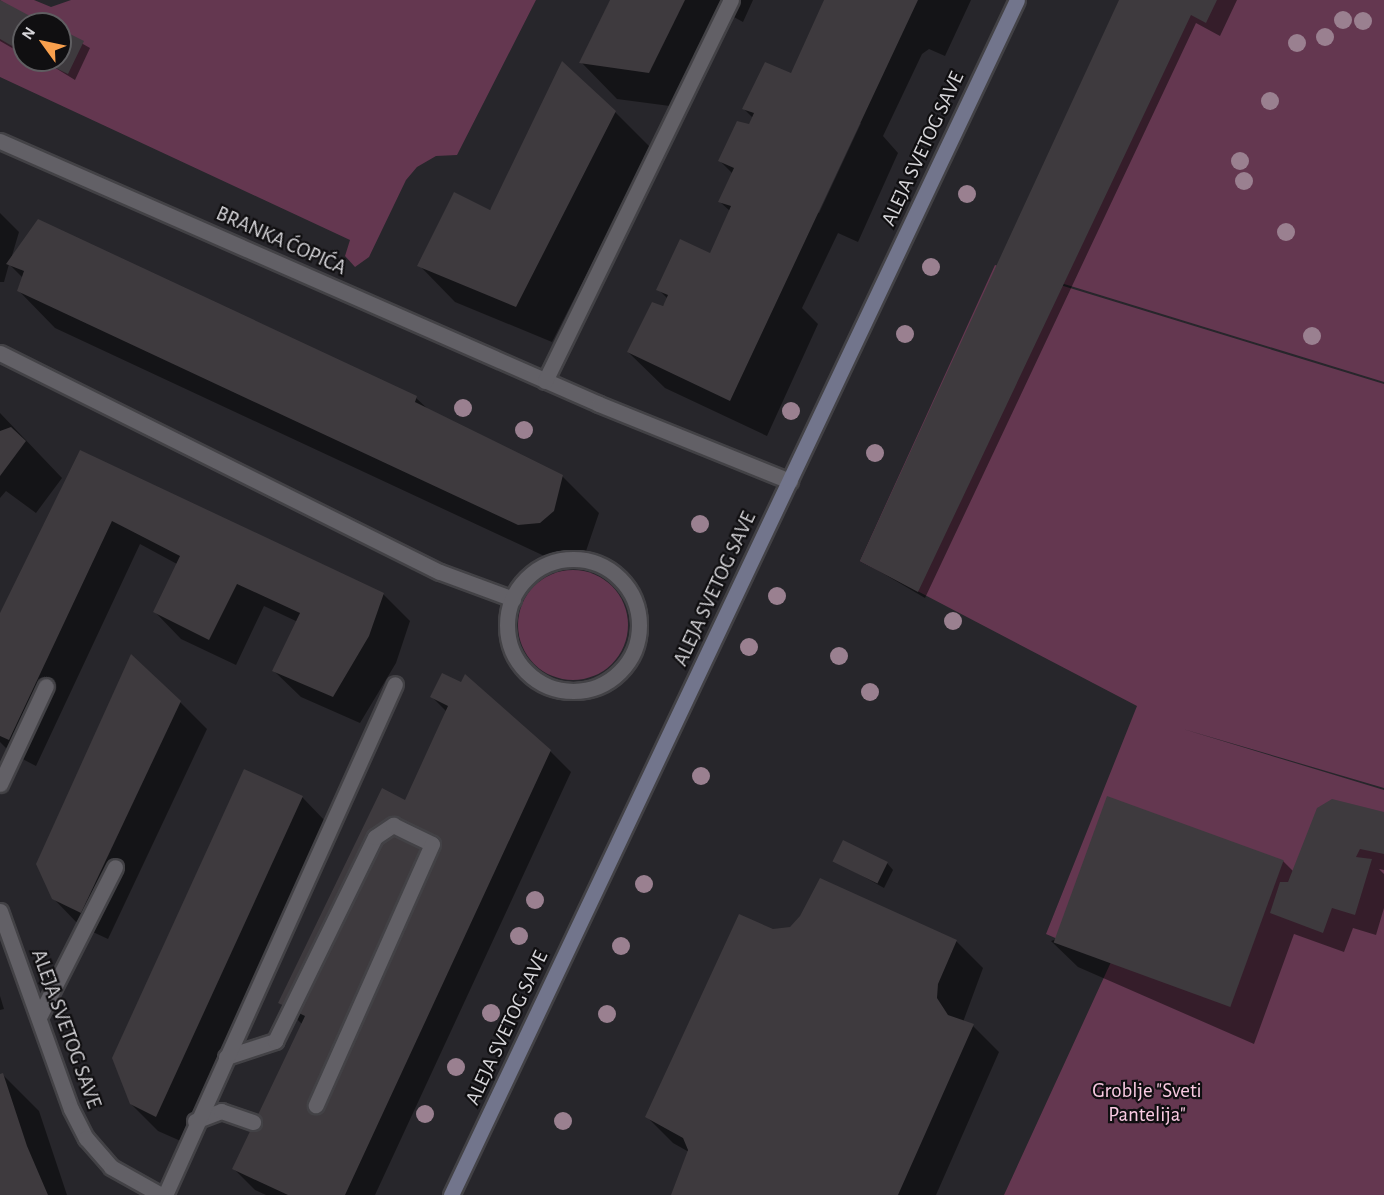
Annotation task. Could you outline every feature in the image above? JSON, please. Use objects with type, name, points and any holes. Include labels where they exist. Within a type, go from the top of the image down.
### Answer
[{"type":"main road","name":"ALEJA SVETOG SAVE","points":[[451,1195],[1017,0]]},
{"type":"street","points":[[545,381],[731,0]]},
{"type":"street","name":"BRANKA ĆOPIĆA","points":[[0,141],[545,381],[732,461],[790,481]]},
{"type":"street","points":[[0,353],[440,572],[513,599]]},
{"type":"street","points":[[564,560],[586,560],[608,568],[624,583],[635,603],[639,625],[636,647],[624,666],[599,685],[569,692],[548,687],[530,676],[513,651],[507,619],[513,599],[525,580],[543,567],[564,560]]},
{"type":"street","points":[[163,1195],[195,1121],[277,953],[395,684]]},
{"type":"street","points":[[0,784],[46,686]]},
{"type":"street","points":[[226,1057],[275,1041],[375,837],[393,825],[432,844],[316,1105]]},
{"type":"street","points":[[39,1017],[115,867]]},
{"type":"street","name":"ALEJA SVETOG SAVE","points":[[0,911],[71,1109],[96,1154],[135,1183],[163,1195]]},
{"type":"street","points":[[195,1121],[221,1111],[253,1122]]},
{"type":"green space","points":[[0,0],[34,0],[51,7],[71,0],[536,0],[457,155],[436,156],[417,167],[406,180],[369,257],[355,267],[345,256],[350,240],[0,77]]},
{"type":"green space","points":[[1122,0],[1384,0],[1384,382],[999,264]]},
{"type":"green space","name":"Groblje \"Sveti Pantelija\"","points":[[995,265],[1384,384],[1384,788],[1183,729],[1384,790],[1384,1195],[1004,1195],[1111,962],[1046,934],[1137,706],[860,561]]},
{"type":"green space","points":[[573,570],[594,574],[612,586],[624,604],[628,625],[624,646],[612,664],[594,676],[573,680],[552,676],[534,664],[522,646],[518,625],[522,604],[534,586],[552,574]]},
{"type":"building","points":[[0,0],[22,12],[12,12],[12,46],[0,39]]},
{"type":"building","points":[[610,0],[685,0],[649,73],[579,63]]},
{"type":"building","points":[[824,0],[918,0],[730,401],[627,352],[652,302],[663,306],[668,295],[656,290],[680,239],[710,253],[731,206],[718,202],[734,168],[718,161],[737,121],[749,124],[754,113],[742,109],[765,62],[791,73]]},
{"type":"building","points":[[1119,0],[1217,0],[1206,23],[1191,15],[918,592],[860,561]]},
{"type":"building","points":[[72,35],[84,41],[72,66]]},
{"type":"building","points":[[562,61],[616,111],[516,307],[417,266],[454,192],[490,210]]},
{"type":"building","points":[[38,219],[417,396],[415,402],[563,475],[554,511],[540,523],[518,525],[17,291],[24,271],[6,264]]},
{"type":"building","points":[[11,427],[26,441],[0,476],[0,431]]},
{"type":"building","points":[[80,450],[384,593],[369,636],[333,697],[272,671],[300,613],[237,584],[209,640],[153,612],[180,556],[112,521],[9,740],[0,736],[0,613]]},
{"type":"building","points":[[131,654],[181,701],[81,913],[52,899],[36,864]]},
{"type":"building","points":[[442,673],[461,682],[465,674],[551,750],[345,1195],[288,1195],[232,1169],[305,1016],[278,1003],[382,788],[405,800],[448,706],[430,697]]},
{"type":"building","points":[[244,769],[303,796],[156,1117],[130,1104],[112,1058]]},
{"type":"building","points":[[1107,796],[1284,860],[1230,1007],[1054,943]]},
{"type":"building","points":[[1332,799],[1384,812],[1384,854],[1360,849],[1356,857],[1372,859],[1355,915],[1332,908],[1323,933],[1270,913],[1280,882],[1288,882],[1317,808]]},
{"type":"building","points":[[843,840],[888,862],[877,883],[832,862]]},
{"type":"building","points":[[820,878],[957,940],[938,984],[937,998],[948,1015],[974,1024],[898,1195],[671,1195],[688,1150],[683,1138],[645,1117],[739,914],[773,929],[790,927],[800,916]]},
{"type":"building","points":[[3,1073],[27,1146],[48,1195],[0,1195],[0,1074]]}]
